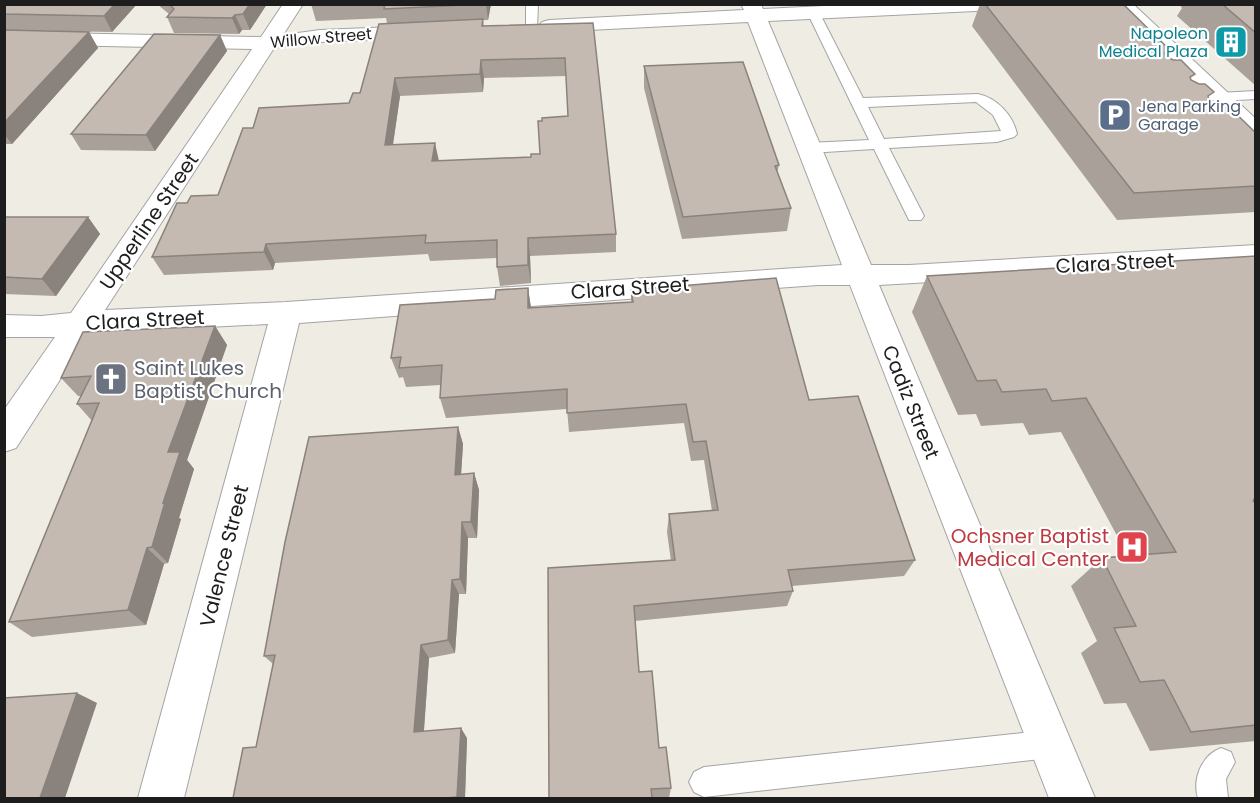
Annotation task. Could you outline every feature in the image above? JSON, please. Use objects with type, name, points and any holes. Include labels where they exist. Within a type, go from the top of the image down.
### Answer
[{"type":"street","name":"Upperline Street","points":[[4,438],[293,4]]},
{"type":"street","points":[[508,28],[753,10],[814,14],[921,6],[996,4]]},
{"type":"street","points":[[1121,4],[1215,102]]},
{"type":"street","name":"Cadiz Street","points":[[753,10],[1072,798]]},
{"type":"street","name":"Willow Street","points":[[4,38],[267,43],[320,36],[438,31]]},
{"type":"street","name":"Clara Street","points":[[4,326],[41,327],[126,319],[286,313],[818,275],[909,275],[1256,254]]},
{"type":"street","name":"Valence Street","points":[[161,798],[286,313]]},
{"type":"lane","points":[[532,4],[532,27]]},
{"type":"lane","points":[[814,14],[915,216]]},
{"type":"lane","points":[[1215,102],[1256,95]]},
{"type":"lane","points":[[808,148],[997,137],[1009,134],[1008,127],[991,102],[978,98],[859,104]]},
{"type":"lane","points":[[704,782],[1050,744]]},
{"type":"lane","points":[[1213,798],[1210,792],[1213,770],[1221,762]]},
{"type":"building","points":[[4,4],[115,4],[104,16],[4,14]]},
{"type":"building","points":[[169,4],[250,4],[243,14],[232,18],[167,17],[174,9]]},
{"type":"building","points":[[385,4],[485,4],[384,9]]},
{"type":"building","name":"Jena Parking Garage","points":[[985,4],[1123,4],[1170,50],[1165,53],[1166,56],[1173,60],[1181,60],[1195,74],[1190,77],[1191,80],[1205,84],[1214,92],[1208,96],[1209,99],[1218,104],[1225,103],[1256,133],[1256,186],[1134,193]]},
{"type":"building","points":[[1222,4],[1256,4],[1256,33]]},
{"type":"building","points":[[483,19],[482,26],[593,23],[616,234],[528,238],[528,265],[497,267],[497,240],[425,243],[426,235],[266,244],[264,252],[152,257],[177,203],[187,203],[191,196],[218,195],[243,128],[253,128],[259,108],[349,103],[353,93],[360,93],[379,24]],"holes":[[[565,58],[568,116],[542,118],[542,121],[538,121],[540,154],[531,154],[531,157],[432,161],[435,143],[385,145],[395,78],[480,74],[481,60]]]},
{"type":"building","points":[[4,30],[89,32],[4,123]]},
{"type":"building","points":[[154,34],[220,35],[146,135],[71,134]]},
{"type":"building","points":[[743,62],[779,165],[775,166],[791,208],[683,217],[644,66]]},
{"type":"building","points":[[4,217],[88,217],[42,279],[4,277]]},
{"type":"building","points":[[1256,256],[1256,496],[1253,501],[1256,503],[1256,725],[1191,732],[1164,680],[1140,682],[1114,628],[1136,626],[1102,558],[1176,552],[1086,398],[1052,401],[1046,389],[1002,392],[996,380],[977,381],[927,276]]},
{"type":"building","points":[[776,278],[809,400],[858,396],[915,560],[788,570],[793,591],[634,606],[639,672],[652,671],[659,748],[666,747],[671,788],[651,789],[652,798],[549,798],[548,568],[675,560],[669,514],[718,510],[706,441],[693,442],[686,404],[567,413],[567,389],[440,398],[442,365],[399,368],[401,357],[391,358],[400,305],[495,299],[496,290],[528,288],[528,308],[633,302],[631,290]]},
{"type":"building","points":[[215,326],[168,452],[180,452],[163,503],[165,502],[152,547],[147,548],[128,610],[9,622],[99,403],[77,404],[91,376],[61,378],[83,332]]},
{"type":"building","points":[[458,427],[455,475],[474,473],[471,522],[462,522],[460,579],[452,580],[448,640],[421,645],[414,732],[461,728],[457,797],[233,798],[243,748],[256,747],[275,655],[264,656],[285,542],[309,437]]},
{"type":"building","points":[[77,693],[40,798],[4,798],[4,698]]},
{"type":"place","name":"Napoleon Medical Plaza","points":[[1231,42]]},
{"type":"place","name":"Jena Parking Garage","points":[[1115,115]]},
{"type":"place","name":"Saint Lukes Baptist Church","points":[[111,379]]},
{"type":"place","name":"Ochsner Baptist Medical Center","points":[[1132,547]]}]
